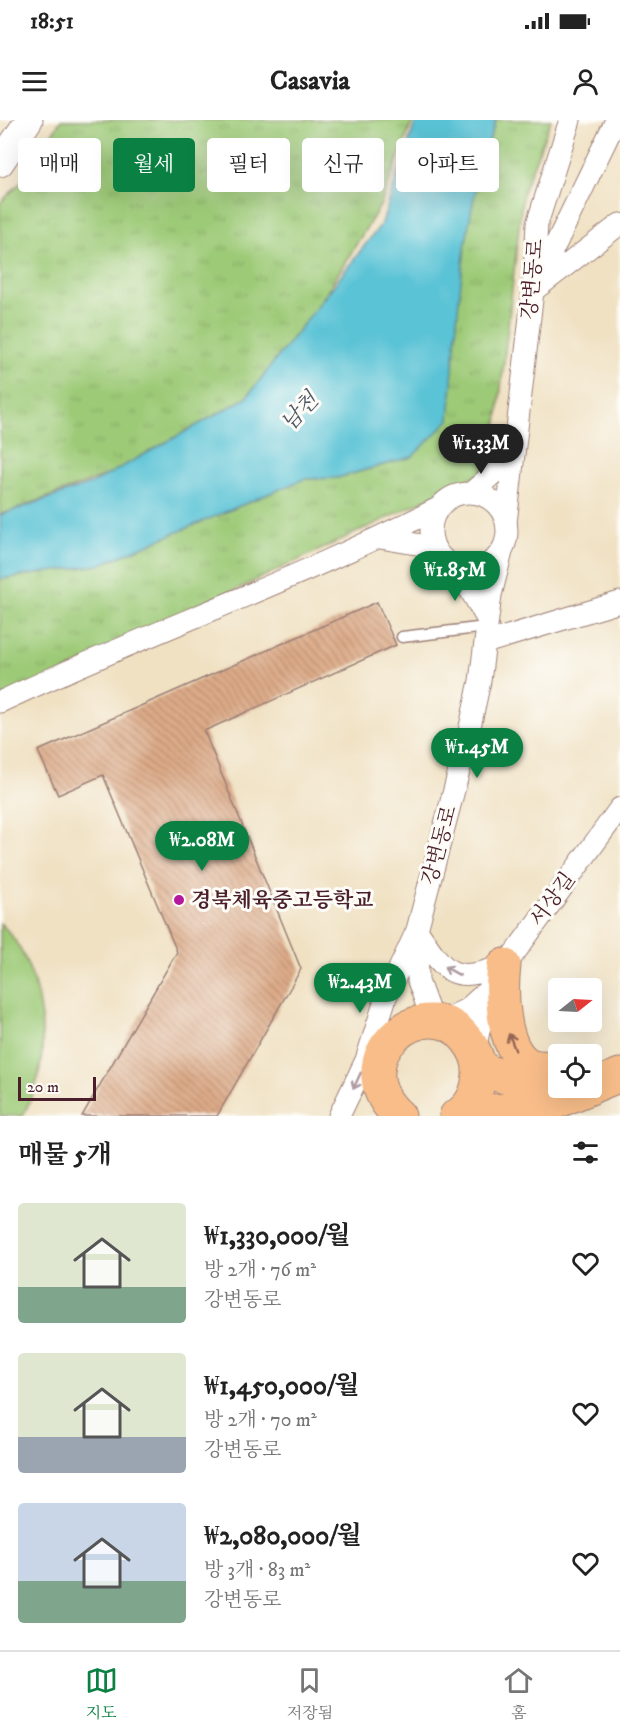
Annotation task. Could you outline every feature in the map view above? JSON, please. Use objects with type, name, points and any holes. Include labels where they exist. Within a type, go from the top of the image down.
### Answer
[{"type":"main road","points":[[496,978],[511,1040],[517,1054],[533,1066],[548,1067]]},
{"type":"main road","points":[[399,1116],[387,1104],[375,1103],[379,1057],[387,1042],[408,1027],[436,1023],[450,1026],[464,1036],[477,1059],[479,1085],[472,1101],[459,1115]]},
{"type":"main road","points":[[602,1060],[620,1054]]},
{"type":"main road","points":[[477,1059],[510,1080],[525,1081],[548,1077]]},
{"type":"main road","points":[[602,1082],[620,1075]]},
{"type":"main road","points":[[459,1115],[530,1112],[564,1098]]},
{"type":"street","points":[[0,163],[29,120]]},
{"type":"street","name":"강변동로","points":[[339,1116],[366,1060],[386,997],[417,930],[467,741],[503,548],[533,291],[537,224],[570,120]]},
{"type":"street","points":[[533,291],[616,120]]},
{"type":"street","points":[[533,291],[620,224]]},
{"type":"street","name":"강변동로","points":[[0,702],[380,538],[438,508],[447,499],[471,493],[494,473],[514,443]]},
{"type":"street","points":[[471,493],[494,502],[502,512],[506,523]]},
{"type":"street","points":[[438,508],[432,520],[433,545],[464,580],[486,630],[620,602]]},
{"type":"street","points":[[380,538],[422,545],[461,569],[480,567],[496,558],[503,548]]},
{"type":"street","name":"서상길","points":[[496,978],[620,808]]},
{"type":"street","points":[[417,930],[441,964],[463,976],[496,978]]},
{"type":"street","name":"강변동로","points":[[417,930],[418,981],[436,1023]]},
{"type":"street","name":"강변동로","points":[[387,1042],[399,970]]},
{"type":"street","points":[[436,1023],[467,1009],[496,978]]},
{"type":"street","points":[[477,1059],[496,978]]},
{"type":"lane","points":[[402,637],[486,630]]},
{"type":"green space","points":[[61,120],[413,120],[406,138],[396,138],[396,164],[380,206],[320,303],[246,398],[110,474],[0,515],[0,203],[18,185],[18,192],[101,192],[101,138],[49,138]]},
{"type":"green space","points":[[496,120],[551,120],[523,192],[492,468],[0,702],[0,579],[99,565],[304,479],[337,478],[412,457],[474,192],[499,192],[499,138],[490,138]]},
{"type":"green space","points":[[0,923],[13,937],[32,975],[41,1019],[41,1062],[34,1090],[23,1116],[0,1116]]},
{"type":"water","points":[[416,120],[496,120],[490,138],[410,138]]},
{"type":"water","name":"남천","points":[[396,181],[396,192],[475,192],[462,268],[449,420],[412,457],[337,478],[304,479],[99,565],[0,579],[0,515],[93,483],[246,398],[382,223]]},
{"type":"building","points":[[377,602],[396,645],[204,731],[301,969],[217,1116],[82,1116],[177,952],[103,775],[58,795],[38,751]]},
{"type":"place","name":"경북체육중고등학교","points":[[179,900]]}]
